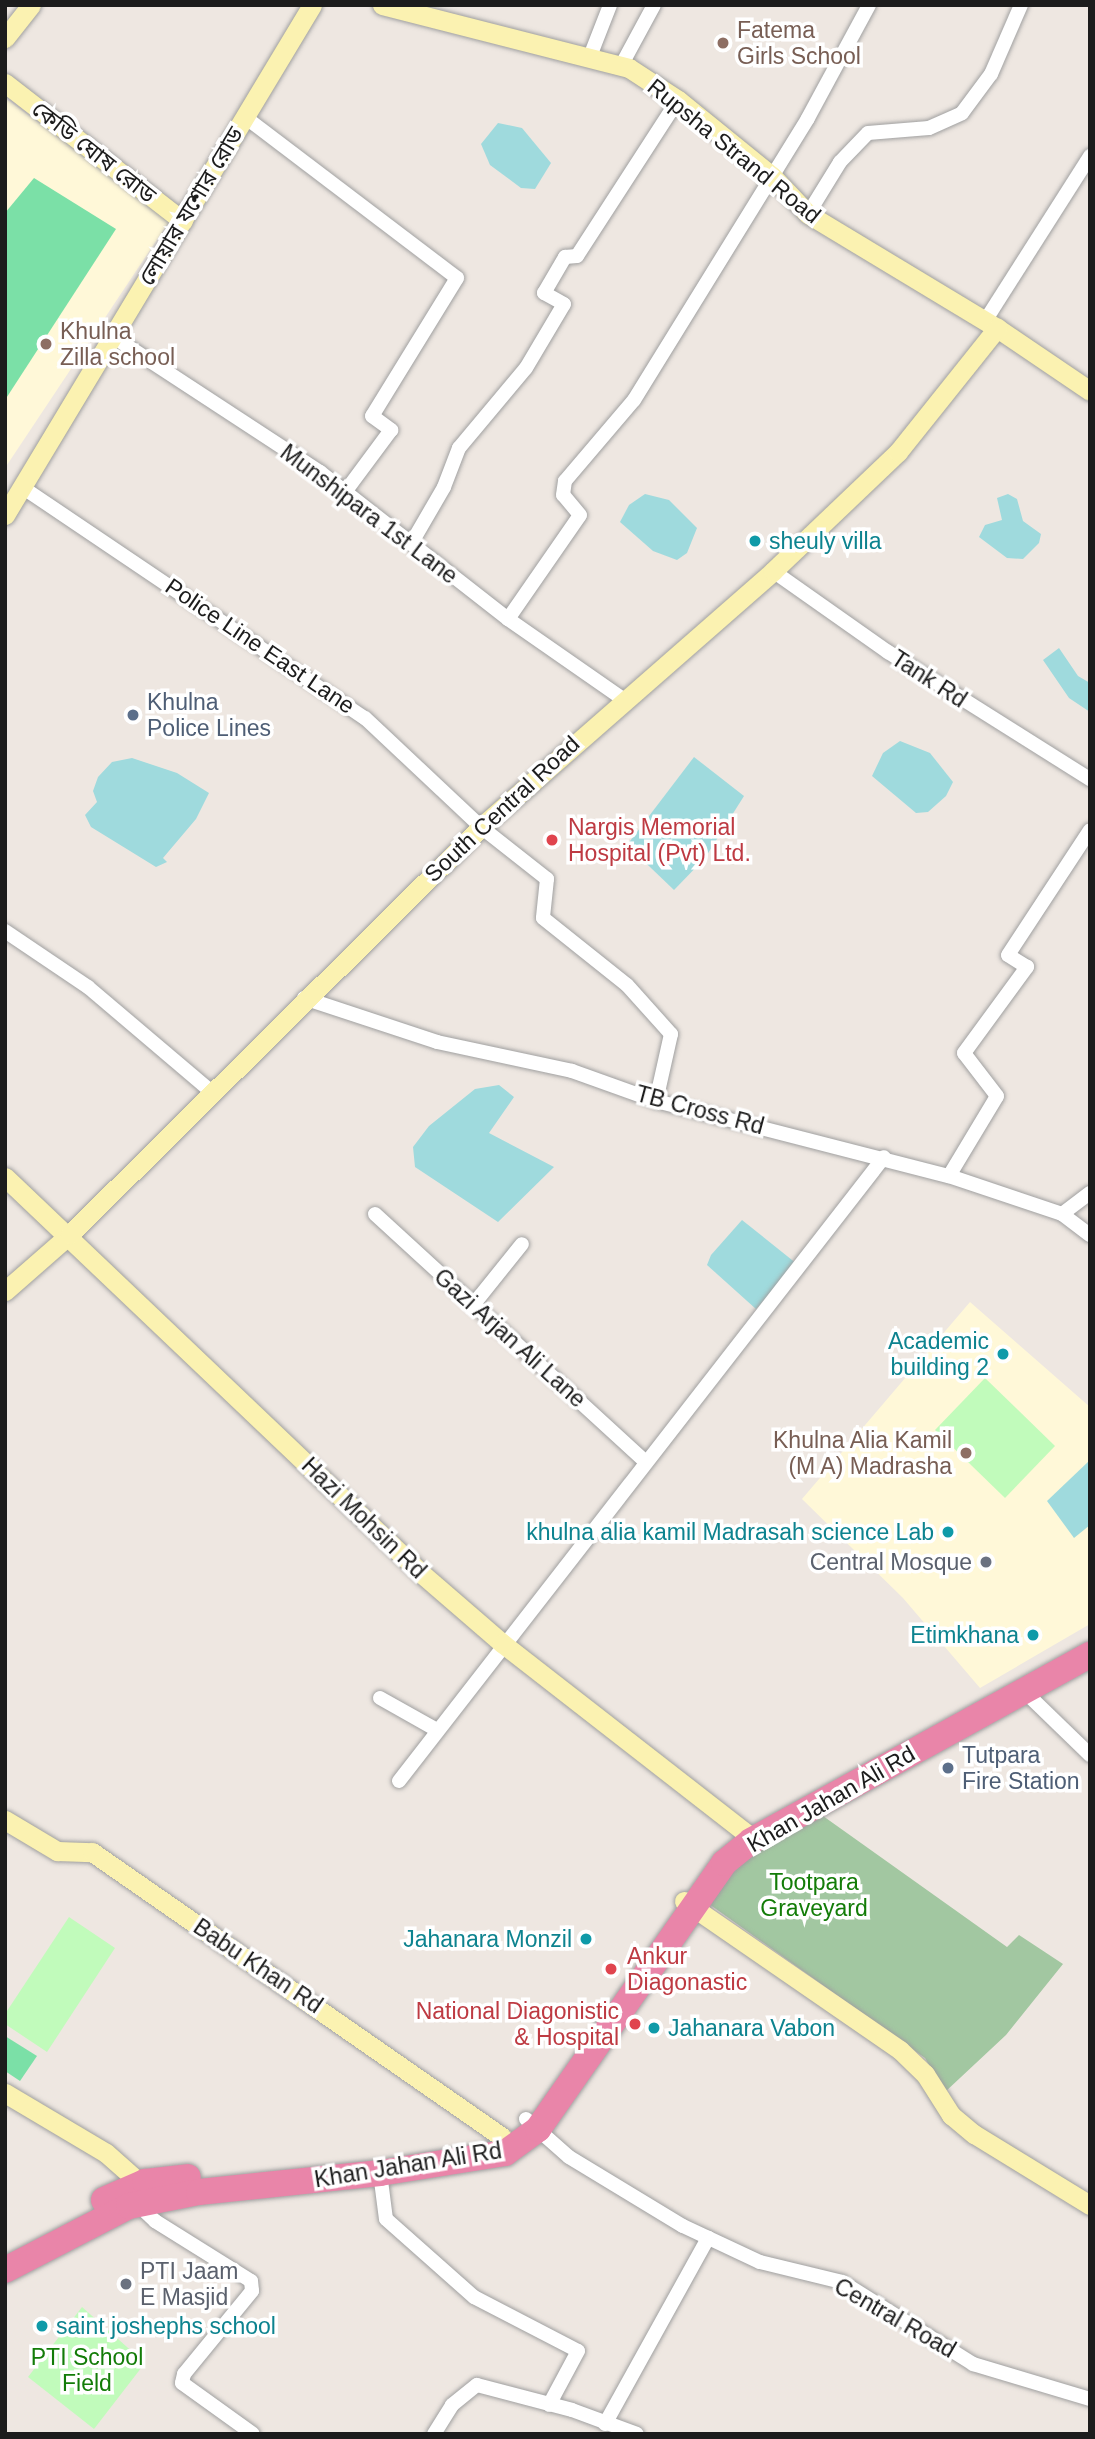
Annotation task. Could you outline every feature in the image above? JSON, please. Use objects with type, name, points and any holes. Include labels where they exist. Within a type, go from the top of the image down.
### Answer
[{"type":"highway","name":"Khan Jahan Ali Rd","points":[[5,2256],[122,2189],[145,2195],[380,2173],[505,2153],[532,2124],[688,1903],[718,1854],[746,1832],[1090,1640]]},
{"type":"highway","name":"Khan Jahan Ali Rd","points":[[688,1903],[724,1863],[751,1841],[1090,1655]]},
{"type":"highway","name":"Khan Jahan Ali Rd","points":[[5,2270],[145,2195],[502,2137],[532,2124]]},
{"type":"street","points":[[5,38],[31,5]]},
{"type":"street","name":"লোয়ার যশোর রোড","points":[[5,515],[312,5]]},
{"type":"street","name":"Rupsha Strand Road","points":[[382,5],[621,66],[678,100],[772,176],[808,214],[991,325],[1090,391]]},
{"type":"street","points":[[589,59],[610,5]]},
{"type":"street","points":[[621,66],[654,5]]},
{"type":"street","points":[[508,619],[580,515],[564,495],[565,481],[634,400],[772,176],[869,5]]},
{"type":"street","points":[[808,214],[840,162],[868,134],[929,128],[962,113],[991,74],[1021,5]]},
{"type":"street","name":"কেডি ঘোষ রোড","points":[[5,83],[183,220]]},
{"type":"street","points":[[411,544],[444,487],[459,447],[526,368],[564,304],[544,293],[565,257],[577,256],[678,100]]},
{"type":"street","points":[[245,117],[457,278],[372,416],[391,430],[345,492]]},
{"type":"street","points":[[991,325],[1090,156]]},
{"type":"street","name":"South Central Road","points":[[5,1291],[70,1234],[304,998],[481,827],[622,699],[774,571],[898,453],[991,325]]},
{"type":"street","name":"Munshipara 1st Lane","points":[[112,336],[345,492],[508,619],[622,699]]},
{"type":"street","name":"Police Line East Lane","points":[[22,487],[365,718],[481,827],[547,879],[543,918],[627,985],[671,1034],[656,1101]]},
{"type":"street","name":"Tank Rd","points":[[774,571],[888,652],[1090,779]]},
{"type":"street","points":[[949,1176],[997,1096],[964,1053],[1027,967],[1008,955],[1090,830]]},
{"type":"street","points":[[5,931],[88,987],[212,1091]]},
{"type":"street","name":"TB Cross Rd","points":[[304,998],[437,1042],[572,1071],[656,1101],[884,1157],[949,1176],[1062,1214],[1090,1235]]},
{"type":"street","points":[[399,1780],[502,1643],[884,1157]]},
{"type":"street","name":"Hazi Mohsin Rd","points":[[5,1177],[70,1234],[422,1574],[502,1643],[746,1832]]},
{"type":"street","points":[[1062,1214],[1090,1193]]},
{"type":"street","name":"Gazi Arjan Ali Lane","points":[[375,1214],[646,1462]]},
{"type":"street","points":[[474,1305],[522,1244]]},
{"type":"street","points":[[1024,1691],[1090,1755]]},
{"type":"street","points":[[380,1698],[437,1730]]},
{"type":"street","name":"Babu Khan Rd","points":[[5,1821],[57,1851],[92,1852],[502,2137]]},
{"type":"street","points":[[688,1903],[900,2050],[925,2074],[950,2115],[974,2134],[1090,2205]]},
{"type":"street","points":[[5,2092],[64,2126],[145,2195],[155,2221],[251,2281],[252,2291],[184,2374],[182,2383],[253,2434]]},
{"type":"street","name":"Central Road","points":[[532,2124],[569,2157],[708,2238],[760,2262],[842,2282],[973,2364],[1090,2399]]},
{"type":"street","points":[[380,2173],[386,2219],[474,2297],[578,2351],[549,2405]]},
{"type":"street","points":[[605,2424],[708,2238]]},
{"type":"street","points":[[434,2434],[452,2405],[477,2385],[637,2434]]},
{"type":"shaded area","name":"Khulna Zilla school","points":[[5,98],[170,220],[5,468]]},
{"type":"shaded area","name":"Khulna Alia Kamil (M A) Madrasha","points":[[970,1302],[1090,1407],[1090,1624],[980,1688],[903,1598],[802,1499]]},
{"type":"green space","points":[[34,178],[116,229],[5,400],[5,213]]},
{"type":"green space","points":[[985,1378],[1055,1446],[1005,1498],[935,1430]]},
{"type":"green space","name":"Tootpara Graveyard","points":[[809,1806],[1007,1947],[1019,1935],[1063,1964],[1006,2035],[945,2092],[925,2058],[702,1899]]},
{"type":"green space","points":[[69,1917],[115,1948],[47,2052],[5,2024],[5,2014]]},
{"type":"green space","points":[[5,2036],[37,2056],[20,2081],[5,2071]]},
{"type":"green space","name":"PTI School Field","points":[[82,2307],[145,2363],[94,2429],[28,2377]]},
{"type":"water","points":[[498,123],[522,128],[551,163],[535,189],[521,188],[490,165],[481,144]]},
{"type":"water","points":[[645,494],[669,500],[697,528],[687,553],[677,560],[653,551],[620,522],[629,505]]},
{"type":"water","points":[[1008,494],[1017,499],[1023,521],[1041,534],[1039,543],[1023,559],[1007,558],[979,537],[985,525],[1002,520],[997,498]]},
{"type":"water","points":[[1059,648],[1078,676],[1090,683],[1090,712],[1069,698],[1043,660]]},
{"type":"water","points":[[900,741],[930,753],[953,782],[946,796],[928,812],[916,813],[872,776],[883,753]]},
{"type":"water","points":[[694,757],[744,796],[705,858],[674,890],[627,845]]},
{"type":"water","points":[[132,758],[177,773],[209,793],[196,819],[163,858],[167,862],[156,867],[91,827],[85,815],[97,802],[93,791],[98,777],[112,762]]},
{"type":"water","points":[[499,1085],[514,1097],[489,1133],[554,1167],[498,1222],[415,1167],[413,1147],[429,1126],[475,1089]]},
{"type":"water","points":[[742,1220],[797,1264],[756,1309],[707,1265],[711,1255]]},
{"type":"water","points":[[1090,1460],[1090,1525],[1074,1538],[1047,1501]]},
{"type":"place","name":"Fatema Girls School","points":[[723,43]]},
{"type":"place","name":"Khulna Zilla school","points":[[46,344]]},
{"type":"place","name":"sheuly villa","points":[[755,541]]},
{"type":"place","name":"Khulna Police Lines","points":[[133,715]]},
{"type":"place","name":"Nargis Memorial Hospital (Pvt) Ltd.","points":[[552,840]]},
{"type":"place","name":"Academic building 2","points":[[1003,1354]]},
{"type":"place","name":"Khulna Alia Kamil (M A) Madrasha","points":[[966,1453]]},
{"type":"place","name":"khulna alia kamil Madrasah science Lab","points":[[948,1532]]},
{"type":"place","name":"Central Mosque","points":[[986,1562]]},
{"type":"place","name":"Etimkhana","points":[[1033,1635]]},
{"type":"place","name":"Tutpara Fire Station","points":[[948,1768]]},
{"type":"place","name":"Jahanara Monzil","points":[[586,1939]]},
{"type":"place","name":"Ankur Diagonastic","points":[[611,1969]]},
{"type":"place","name":"National Diagonistic & Hospital","points":[[635,2024]]},
{"type":"place","name":"Jahanara Vabon","points":[[654,2028]]},
{"type":"place","name":"PTI Jaam E Masjid","points":[[126,2284]]},
{"type":"place","name":"saint joshephs school","points":[[42,2326]]}]
